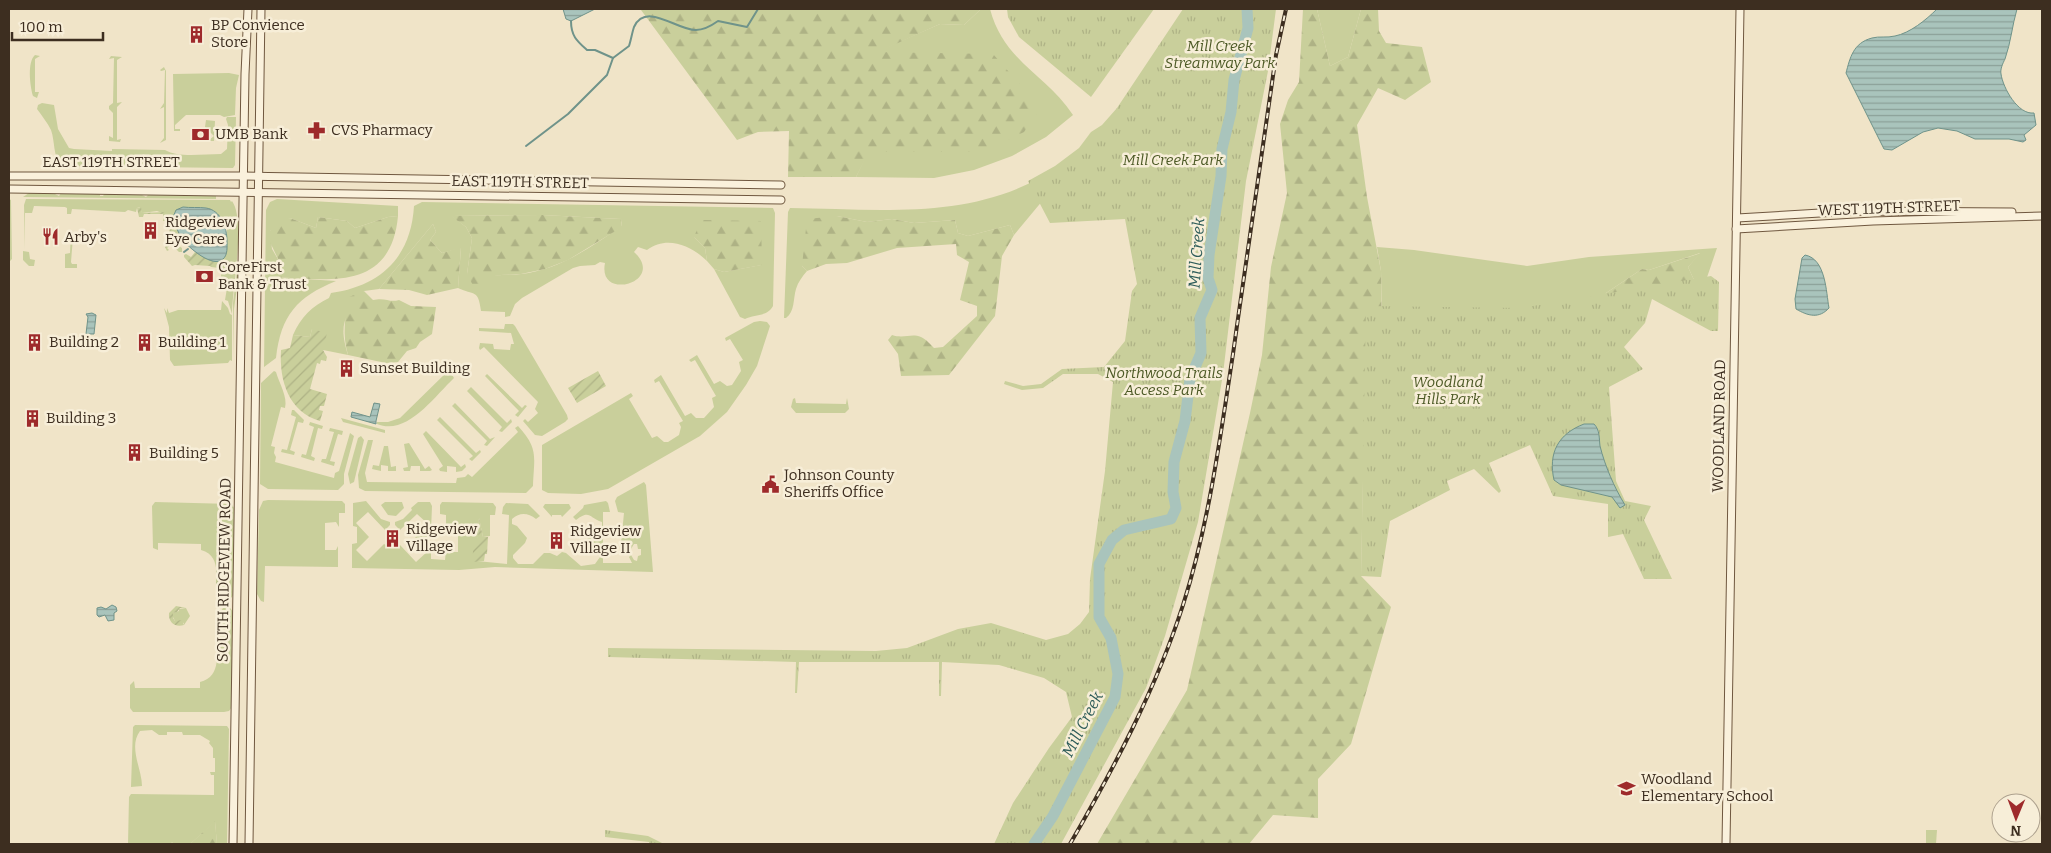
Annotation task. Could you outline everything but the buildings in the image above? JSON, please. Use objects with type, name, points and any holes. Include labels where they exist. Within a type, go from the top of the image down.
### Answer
[{"type":"main road","name":"SOUTH RIDGEVIEW ROAD","points":[[233,844],[243,191],[248,9]]},
{"type":"main road","name":"SOUTH RIDGEVIEW ROAD","points":[[249,844],[261,9]]},
{"type":"main road","name":"WOODLAND ROAD","points":[[1726,844],[1740,9]]},
{"type":"main road","name":"EAST 119TH STREET","points":[[9,176],[244,176]]},
{"type":"main road","points":[[244,176],[259,176]]},
{"type":"main road","name":"EAST 119TH STREET","points":[[259,176],[781,185]]},
{"type":"main road","name":"EAST 119TH STREET","points":[[9,189],[243,191]]},
{"type":"main road","points":[[243,191],[259,191]]},
{"type":"main road","name":"EAST 119TH STREET","points":[[259,191],[782,200]]},
{"type":"main road","name":"WEST 119TH STREET","points":[[1737,218],[1854,211],[2042,214]]},
{"type":"main road","name":"WEST 119TH STREET","points":[[1736,229],[2042,214]]},
{"type":"green space","points":[[981,9],[990,9],[996,27],[1015,55],[1051,89],[1073,115],[1046,137],[1012,156],[974,170],[934,178],[856,177],[868,152],[983,152],[876,52],[940,24],[964,25]]},
{"type":"green space","points":[[981,9],[964,25],[940,24],[878,52],[993,54],[1041,108],[1024,132],[983,152],[869,152],[856,177],[788,177],[789,131],[758,132],[737,140],[641,10]]},
{"type":"green space","name":"Mill Creek Streamway Park","points":[[1007,9],[1154,9],[1091,97],[1019,37],[1008,17]]},
{"type":"green space","name":"Mill Creek Park","points":[[1183,9],[1276,9],[1268,71],[1246,181],[1223,374],[1198,522],[1165,636],[1146,688],[1061,844],[994,844],[1013,803],[1072,717],[1066,692],[1044,678],[999,665],[942,662],[941,696],[939,696],[939,662],[799,662],[797,693],[795,693],[796,662],[608,657],[608,648],[876,651],[907,648],[958,629],[991,623],[1046,640],[1068,634],[1080,624],[1089,612],[1090,579],[1105,471],[1113,382],[1098,374],[1063,374],[1043,388],[1022,390],[1004,384],[1005,381],[1023,386],[1041,384],[1062,369],[1104,367],[1125,341],[1132,291],[1137,284],[1125,219],[1050,223],[1028,181],[1055,166],[1079,148],[1091,132],[1102,125],[1117,108]]},
{"type":"green space","points":[[1303,9],[1317,9],[1330,66],[1348,57],[1361,9],[1378,9],[1379,31],[1386,43],[1422,47],[1431,82],[1405,100],[1378,88],[1357,125],[1367,197],[1381,271],[1382,345],[1606,293],[1642,269],[1649,270],[1701,253],[1688,267],[1701,295],[1652,293],[1363,481],[1361,576],[1391,607],[1351,744],[1318,779],[1318,818],[1273,815],[1249,844],[1097,844],[1187,690],[1262,355],[1271,267],[1287,193],[1280,124],[1288,100],[1299,82]]},
{"type":"green space","points":[[1317,9],[1361,9],[1348,57],[1330,66]]},
{"type":"green space","points":[[35,55],[40,56],[35,59],[35,92],[39,92],[37,98],[33,96],[30,74],[32,58]]},
{"type":"green space","points":[[111,56],[122,57],[117,60],[117,103],[122,102],[117,107],[117,140],[121,139],[120,142],[109,141],[109,136],[113,138],[113,113],[109,109],[109,106],[113,103],[114,58],[109,59]]},
{"type":"green space","points":[[164,67],[166,71],[166,140],[160,143],[164,138],[164,107],[160,109],[164,103],[165,70],[160,70]]},
{"type":"green space","points":[[229,73],[239,75],[236,88],[235,115],[224,117],[220,115],[186,115],[175,125],[175,129],[180,129],[180,131],[174,131],[173,74]]},
{"type":"green space","points":[[42,103],[54,105],[58,129],[69,148],[74,149],[112,151],[112,149],[165,150],[184,155],[221,154],[227,149],[228,125],[226,119],[227,117],[236,117],[235,165],[233,168],[61,166],[55,154],[51,130],[37,109],[38,105]]},
{"type":"green space","points":[[206,120],[215,121],[214,141],[208,141],[214,136],[205,127]]},
{"type":"green space","points":[[1108,122],[1014,235],[1010,225],[968,236],[958,233],[955,220],[914,223],[892,219],[867,222],[837,216],[802,266],[807,271],[797,286],[791,312],[784,318],[788,212],[790,208],[895,210],[964,204],[997,196],[1029,183],[1060,165]]},
{"type":"green space","points":[[29,193],[53,193],[59,196],[61,193],[96,193],[103,196],[105,193],[142,195],[146,197],[148,195],[216,196],[216,199],[23,197]]},
{"type":"green space","points":[[9,199],[11,200],[12,259],[9,262],[10,251]]},
{"type":"green space","points":[[26,199],[232,201],[236,210],[238,239],[232,314],[228,301],[225,300],[228,282],[224,277],[223,281],[220,282],[222,269],[219,264],[226,254],[227,227],[213,211],[206,208],[180,208],[175,212],[171,220],[165,219],[165,214],[157,211],[142,213],[140,207],[137,208],[136,212],[128,210],[125,212],[72,209],[71,214],[67,214],[67,208],[65,207],[34,206],[32,213],[25,213],[25,250],[24,205]]},
{"type":"green space","points":[[277,199],[398,206],[398,216],[388,217],[355,228],[347,221],[318,217],[316,228],[290,218],[270,231],[272,249],[279,261],[273,266],[275,277],[336,281],[311,294],[293,309],[282,330],[276,358],[264,367],[266,210],[270,202]]},
{"type":"green space","points":[[422,202],[773,208],[775,213],[773,306],[764,314],[745,319],[740,317],[714,269],[724,272],[761,265],[694,237],[705,248],[707,261],[694,251],[679,244],[663,243],[647,250],[638,247],[634,252],[642,263],[642,272],[637,279],[619,285],[611,282],[605,275],[605,263],[600,262],[595,265],[573,268],[522,298],[515,304],[510,316],[505,317],[505,312],[481,311],[477,296],[458,288],[461,248],[442,253],[430,240],[436,232],[433,224],[379,289],[364,291],[352,307],[345,320],[344,327],[348,355],[323,350],[312,329],[310,337],[293,335],[308,313],[329,298],[331,293],[365,284],[390,266],[400,254],[407,240],[412,224],[414,206]],"holes":[[[542,215],[621,219],[622,226],[561,263],[535,272],[485,276],[467,274],[472,238],[466,227],[452,216]]]},
{"type":"green space","points":[[141,207],[142,213],[165,212],[166,219],[171,220],[174,214],[175,226],[183,240],[179,246],[182,248],[182,252],[179,252],[173,246],[175,241],[172,231],[171,245],[167,248],[169,250],[167,251],[165,247],[169,243],[170,221],[163,221],[163,214],[144,214],[143,217],[139,217],[137,208]]},
{"type":"green space","points":[[542,215],[621,219],[622,227],[568,260],[545,269],[521,274],[488,277],[476,291],[467,274],[472,238],[466,227],[451,216]]},
{"type":"green space","points":[[398,216],[393,240],[384,258],[371,269],[354,276],[336,279],[275,277],[269,273],[279,261],[270,242],[270,231],[278,221],[290,218],[316,228],[318,217],[347,221],[355,228],[388,217]]},
{"type":"green space","points":[[837,216],[867,222],[892,219],[914,223],[955,220],[958,233],[968,236],[1010,225],[1014,235],[1002,256],[995,316],[949,375],[901,376],[898,354],[888,340],[892,335],[917,336],[925,339],[934,348],[943,347],[977,316],[977,306],[960,300],[969,262],[957,255],[956,244],[897,248],[847,263],[826,264],[807,271],[802,266],[807,219]]},
{"type":"green space","points":[[701,220],[761,221],[762,265],[724,272],[714,269],[707,261],[705,248],[694,237]]},
{"type":"green space","points":[[433,224],[436,232],[430,240],[442,253],[461,247],[458,288],[427,295],[409,290],[379,289]]},
{"type":"green space","points":[[71,232],[78,233],[73,237],[71,262],[72,264],[77,264],[77,268],[65,268],[65,254],[70,253]]},
{"type":"green space","points":[[1377,247],[1414,250],[1527,266],[1589,257],[1717,248],[1701,295],[1688,267],[1700,253],[1649,270],[1642,269],[1606,293],[1581,323],[1382,320],[1381,271]]},
{"type":"green space","points":[[23,251],[29,252],[30,259],[35,260],[34,266],[29,266],[23,260]]},
{"type":"green space","points":[[195,252],[214,261],[223,259],[219,264],[222,271],[219,268],[210,266],[192,266],[184,255],[186,254],[191,257]]},
{"type":"green space","points":[[238,262],[239,273],[234,309],[234,358],[233,303]]},
{"type":"green space","name":"Woodland Hills Park","points":[[1711,276],[1719,282],[1718,331],[1711,331],[1652,299],[1645,323],[1624,347],[1643,369],[1609,387],[1616,481],[1625,501],[1651,506],[1644,520],[1672,579],[1644,579],[1623,534],[1608,537],[1608,504],[1553,496],[1530,445],[1489,463],[1501,491],[1499,493],[1474,469],[1447,481],[1450,490],[1390,521],[1381,577],[1361,576],[1366,306],[1521,308]]},
{"type":"green space","points":[[364,291],[373,300],[399,300],[411,306],[436,307],[432,334],[420,342],[416,348],[407,351],[398,362],[386,363],[348,355],[345,319],[349,297]]},
{"type":"green space","points":[[222,301],[232,315],[232,361],[230,360],[228,363],[174,366],[170,360],[169,327],[164,308],[167,313],[167,308],[169,313],[178,310],[221,310]]},
{"type":"green space","points":[[754,322],[767,322],[770,326],[757,366],[727,412],[700,436],[608,489],[581,494],[548,493],[542,490],[542,445],[631,393],[633,396],[629,399],[652,438],[657,436],[664,442],[668,442],[679,435],[681,427],[679,423],[683,421],[659,381],[655,383],[654,380],[661,375],[685,416],[691,413],[696,418],[704,418],[714,407],[712,398],[716,396],[695,360],[691,362],[689,360],[697,355],[714,384],[720,381],[727,386],[732,385],[741,371],[739,362],[743,360],[730,339],[726,341],[725,338]]},
{"type":"green space","points":[[505,324],[513,324],[515,326],[567,415],[568,419],[565,422],[542,436],[535,435],[523,421],[525,419],[528,422],[538,413],[535,409],[538,402],[484,347],[480,350],[479,348],[480,343],[493,344],[494,349],[510,350],[511,344],[514,344],[511,333],[479,331],[479,328],[504,329]]},
{"type":"green space","points":[[312,329],[327,333],[323,350],[327,357],[326,361],[321,360],[320,364],[317,363],[310,389],[327,394],[324,406],[320,406],[319,410],[323,411],[320,421],[309,417],[294,403],[288,394],[284,384],[281,362],[281,350],[290,348],[293,335],[310,337]]},
{"type":"green space","points":[[449,370],[454,378],[419,413],[399,425],[377,424],[377,422],[388,422],[400,418]]},
{"type":"green space","points":[[274,371],[283,390],[286,404],[285,408],[281,407],[271,446],[275,447],[275,462],[334,478],[335,473],[339,471],[350,433],[354,436],[344,474],[344,484],[338,490],[268,489],[260,484],[261,383]]},
{"type":"green space","points":[[598,371],[606,386],[577,403],[568,388]]},
{"type":"green space","points":[[487,374],[522,408],[525,405],[527,406],[518,417],[515,415],[519,411],[485,376]]},
{"type":"green space","points":[[471,387],[507,423],[511,419],[512,422],[502,432],[499,431],[502,427],[467,391]]},
{"type":"green space","points":[[795,398],[796,403],[846,404],[847,398],[849,409],[845,413],[796,413],[791,407]]},
{"type":"green space","points":[[455,403],[490,439],[495,437],[487,446],[484,445],[487,441],[452,406]]},
{"type":"green space","points":[[292,410],[304,420],[303,423],[298,422],[290,450],[295,452],[294,455],[281,452],[282,449],[287,450],[296,417],[291,415]]},
{"type":"green space","points":[[440,417],[476,453],[480,450],[481,452],[472,461],[469,459],[473,456],[437,420]]},
{"type":"green space","points":[[341,418],[385,430],[385,433],[343,422]]},
{"type":"green space","points":[[310,422],[323,426],[322,429],[318,428],[311,456],[315,458],[314,461],[301,457],[302,454],[306,455],[314,427],[309,425]]},
{"type":"green space","points":[[518,426],[525,434],[534,453],[533,486],[526,493],[365,491],[359,488],[358,475],[368,440],[373,440],[365,473],[367,482],[456,483],[457,478],[465,477],[468,474],[472,477],[518,432],[515,428]]},
{"type":"green space","points":[[330,428],[343,431],[342,435],[338,434],[330,461],[335,462],[334,466],[321,462],[322,459],[326,459],[334,432],[329,431]]},
{"type":"green space","points":[[426,431],[461,467],[465,464],[466,467],[462,471],[456,472],[456,467],[447,466],[447,472],[440,471],[439,469],[443,466],[423,434]]},
{"type":"green space","points":[[361,436],[364,440],[354,482],[350,484],[348,474],[358,438]]},
{"type":"green space","points":[[409,443],[425,469],[429,466],[432,470],[420,471],[420,466],[411,466],[410,471],[404,471],[403,468],[408,467],[404,444]]},
{"type":"green space","points":[[384,446],[388,446],[391,467],[396,466],[396,471],[388,471],[388,466],[381,465],[381,471],[372,469],[373,465],[379,466]]},
{"type":"green space","points":[[644,482],[646,485],[653,572],[495,567],[459,570],[352,568],[352,544],[357,543],[357,527],[353,526],[353,503],[366,501],[381,519],[390,522],[390,525],[385,530],[368,512],[356,523],[369,537],[356,550],[367,561],[384,544],[392,548],[400,545],[416,562],[428,551],[415,537],[428,524],[417,514],[400,530],[395,525],[395,522],[403,519],[418,502],[430,502],[432,506],[431,531],[427,532],[427,544],[431,544],[431,559],[445,560],[446,549],[448,552],[458,552],[458,525],[446,524],[446,515],[440,514],[442,502],[493,503],[496,507],[495,515],[490,515],[490,536],[483,537],[479,518],[478,537],[473,555],[477,561],[507,564],[509,515],[502,514],[506,503],[528,504],[540,516],[536,519],[530,515],[521,514],[512,519],[512,524],[517,526],[527,538],[525,543],[513,555],[518,564],[533,564],[544,553],[557,556],[562,552],[566,553],[581,566],[595,564],[600,557],[591,546],[586,544],[586,540],[602,526],[602,522],[589,515],[584,515],[576,520],[573,517],[584,505],[606,501],[610,512],[603,512],[603,563],[632,563],[629,557],[631,555],[637,561],[638,556],[641,555],[641,549],[638,549],[637,544],[634,544],[631,549],[630,543],[621,543],[624,513],[618,512],[615,501],[617,497]]},
{"type":"green space","points":[[263,501],[342,501],[345,504],[345,513],[339,513],[339,527],[336,522],[325,523],[325,550],[336,550],[338,546],[338,567],[265,566],[264,602],[261,601],[257,594],[259,510]]},
{"type":"green space","points":[[155,502],[232,504],[235,510],[234,594],[231,598],[223,599],[219,593],[216,565],[209,554],[201,550],[201,544],[158,543],[158,550],[153,548],[152,506]]},
{"type":"green space","points":[[385,502],[402,502],[404,508],[396,516],[388,515],[381,505]]},
{"type":"green space","points":[[545,504],[569,504],[571,508],[562,517],[561,515],[552,515],[552,517],[543,507]]},
{"type":"green space","points":[[479,518],[483,537],[488,537],[487,554],[485,554],[484,561],[472,562],[474,541],[478,537]]},
{"type":"green space","points":[[216,570],[221,576],[221,582],[218,584],[219,594],[223,599],[216,597]]},
{"type":"green space","points":[[176,606],[186,608],[180,608],[177,612],[173,613],[175,621],[182,620],[184,625],[181,626],[175,625],[170,619],[169,613]]},
{"type":"green space","points":[[186,608],[190,616],[184,625],[184,623],[175,621],[172,615],[179,611],[179,609]]},
{"type":"green space","points":[[223,608],[230,608],[234,613],[232,707],[229,711],[133,712],[130,708],[130,685],[134,681],[135,688],[200,688],[200,682],[207,679],[215,669],[217,662],[216,633],[220,630],[218,616]]},
{"type":"green space","points":[[135,725],[227,726],[229,729],[227,844],[217,844],[215,822],[190,844],[173,844],[172,842],[171,844],[128,844],[129,797],[131,794],[214,795],[214,775],[211,775],[210,772],[215,772],[215,758],[213,758],[213,748],[209,743],[210,741],[200,735],[183,735],[182,732],[167,732],[167,735],[159,735],[152,730],[140,731],[135,744],[135,751],[142,786],[131,787],[133,727]]},
{"type":"green space","points":[[215,821],[217,844],[190,844]]},
{"type":"green space","points":[[605,830],[648,836],[664,844],[649,844],[649,842],[605,837]]},
{"type":"green space","points":[[1926,830],[1937,830],[1936,844],[1926,844]]},
{"type":"water","points":[[563,9],[595,9],[571,21],[566,19]]},
{"type":"water","points":[[1937,9],[2017,9],[2001,72],[2002,80],[2012,100],[2022,110],[2034,113],[2036,125],[2024,135],[2026,140],[2023,142],[2009,139],[1975,139],[1957,131],[1938,128],[1923,132],[1892,150],[1884,149],[1846,73],[1851,57],[1860,43],[1875,37],[1889,37],[1906,32],[1923,22]]},
{"type":"water","points":[[183,207],[206,208],[216,212],[222,220],[227,236],[227,250],[223,259],[213,261],[207,259],[182,239],[173,217],[176,210]]},
{"type":"water","points":[[1805,255],[1817,263],[1826,285],[1829,308],[1817,315],[1809,315],[1796,309],[1795,299],[1802,258]]},
{"type":"water","points":[[92,313],[96,315],[94,334],[86,334],[88,317],[86,314]]},
{"type":"water","points":[[374,403],[380,404],[376,424],[351,417],[352,412],[370,417]]},
{"type":"water","points":[[1584,424],[1594,424],[1597,429],[1607,469],[1625,505],[1620,508],[1612,497],[1561,485],[1554,480],[1552,470],[1554,453],[1557,446],[1568,433]]},
{"type":"water","points":[[112,605],[116,607],[117,611],[114,613],[114,620],[108,621],[105,615],[99,617],[97,615],[97,608],[106,609]]},
{"type":"waterway","points":[[526,146],[568,114],[607,75],[613,58],[629,46],[634,27],[639,20],[646,17],[654,17],[696,30],[718,21],[747,27],[758,9]]},
{"type":"waterway","name":"Mill Creek","points":[[1034,844],[1053,816],[1115,697],[1118,674],[1111,638],[1099,617],[1099,564],[1112,540],[1124,530],[1171,519],[1176,508],[1173,492],[1174,462],[1185,421],[1190,379],[1201,353],[1200,318],[1212,290],[1208,278],[1209,255],[1221,176],[1222,149],[1231,112],[1234,80],[1248,28],[1247,9]]},
{"type":"waterway","points":[[571,21],[572,31],[580,44],[587,50],[595,50],[613,58]]},
{"type":"waterway","points":[[184,252],[188,249]]},
{"type":"railway","points":[[1070,844],[1133,728],[1172,636],[1192,574],[1207,512],[1218,449],[1276,55],[1286,9]]},
{"type":"place","name":"BP Convience Store","points":[[197,34]]},
{"type":"place","name":"CVS Pharmacy","points":[[317,130]]},
{"type":"place","name":"UMB Bank","points":[[201,134]]},
{"type":"place","name":"Ridgeview Eye Care","points":[[151,231]]},
{"type":"place","name":"Arby's","points":[[50,237]]},
{"type":"place","name":"CoreFirst Bank & Trust","points":[[204,276]]},
{"type":"place","name":"Building 2","points":[[35,342]]},
{"type":"place","name":"Building 1","points":[[144,342]]},
{"type":"place","name":"Sunset Building","points":[[346,368]]},
{"type":"place","name":"Building 3","points":[[32,418]]},
{"type":"place","name":"Building 5","points":[[135,453]]},
{"type":"place","name":"Johnson County Sheriffs Office","points":[[770,484]]},
{"type":"place","name":"Ridgeview Village","points":[[392,538]]},
{"type":"place","name":"Ridgeview Village II","points":[[556,540]]},
{"type":"place","name":"Woodland Elementary School","points":[[1627,788]]},
{"type":"park label","name":"Northwood Trails Access Park","points":[[1164,382]]}]
